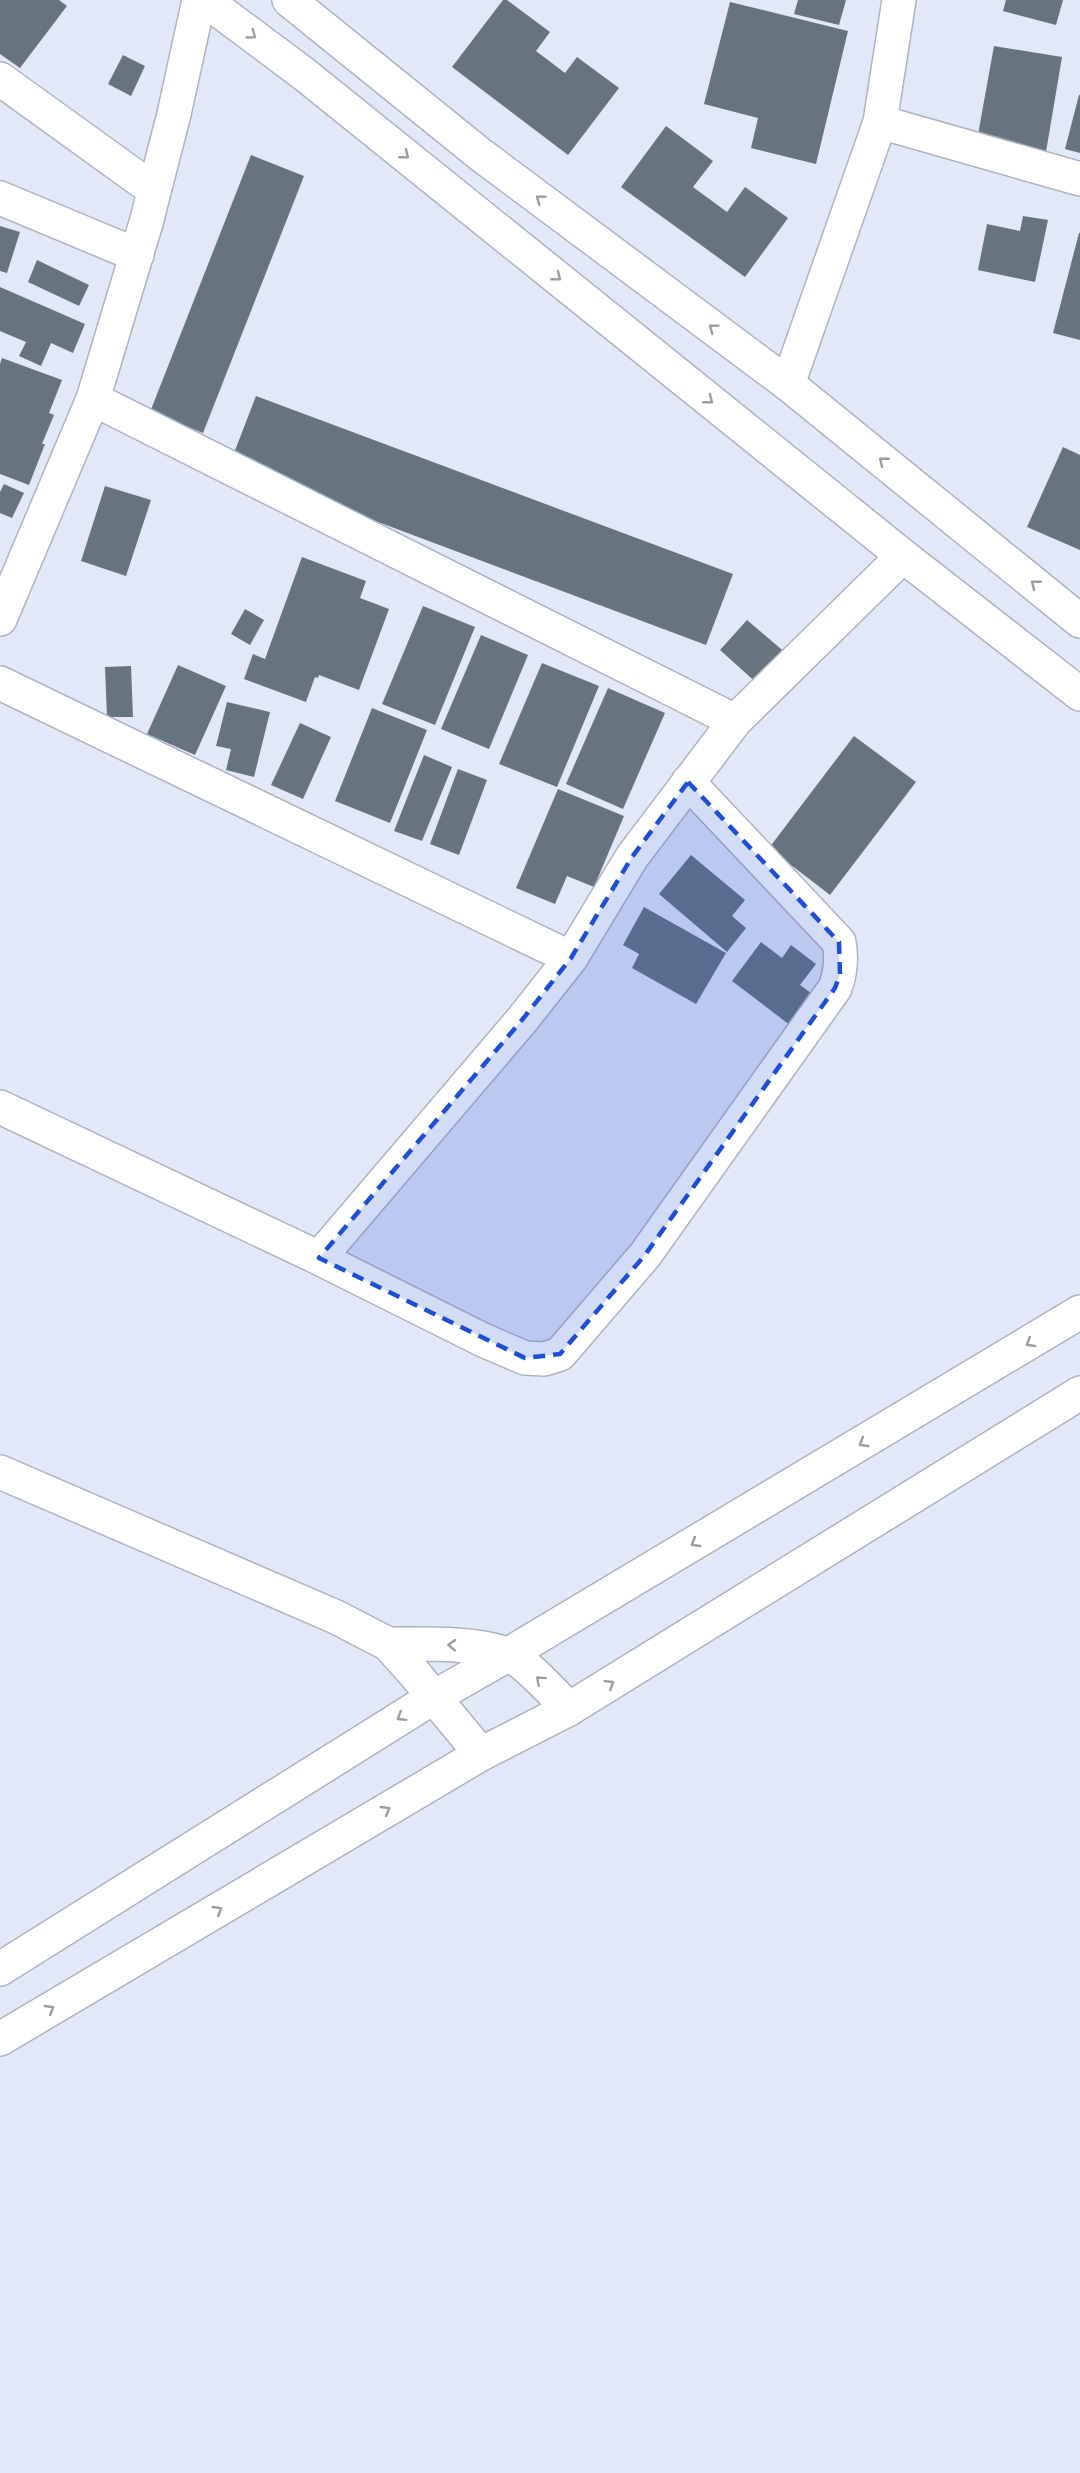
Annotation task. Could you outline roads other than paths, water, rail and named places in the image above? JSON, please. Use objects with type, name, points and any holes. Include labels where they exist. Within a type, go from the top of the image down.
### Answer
[{"type":"street","points":[[0,619],[93,399],[137,255],[199,0]]},
{"type":"street","points":[[205,0],[304,74],[903,556],[1080,694]]},
{"type":"street","points":[[289,0],[481,155],[788,384],[1080,621]]},
{"type":"street","points":[[788,384],[880,122],[899,0]]},
{"type":"street","points":[[0,79],[154,190]]},
{"type":"street","points":[[880,122],[1080,179]]},
{"type":"street","points":[[0,198],[137,255]]},
{"type":"street","points":[[93,399],[735,721]]},
{"type":"street","points":[[319,1258],[522,1020],[571,958],[633,857],[735,721],[903,556]]},
{"type":"street","points":[[0,684],[571,958]]},
{"type":"street","points":[[0,1107],[319,1258],[483,1340],[525,1358],[544,1359],[560,1354],[645,1255],[836,988],[840,974],[839,942],[688,782]]},
{"type":"street","points":[[0,1969],[434,1697],[1080,1312]]},
{"type":"street","points":[[0,2039],[481,1754],[569,1709],[1080,1392]]},
{"type":"street","points":[[0,1472],[336,1617],[388,1644],[481,1754]]},
{"type":"street","points":[[388,1644],[465,1646],[509,1654],[544,1683],[569,1709]]}]
